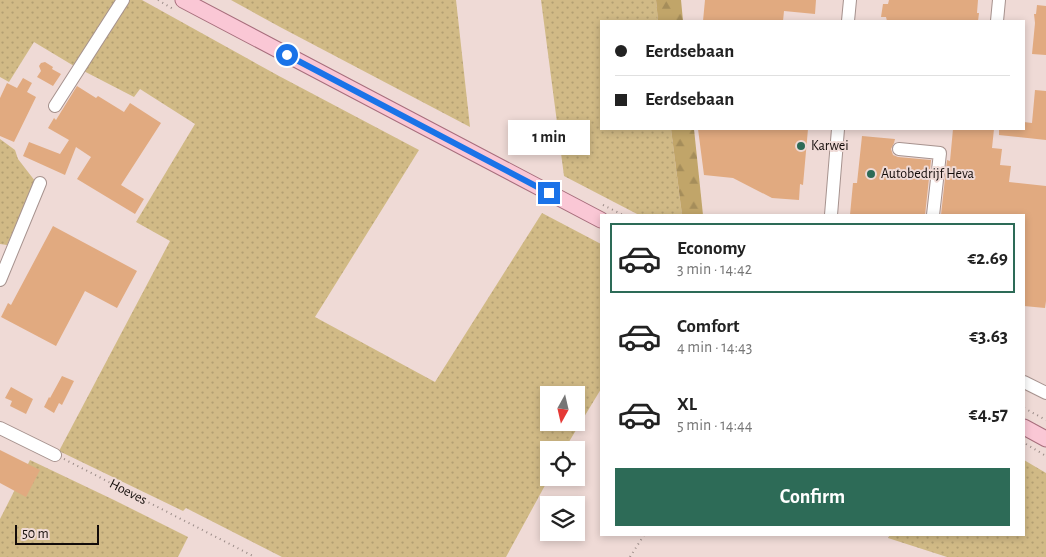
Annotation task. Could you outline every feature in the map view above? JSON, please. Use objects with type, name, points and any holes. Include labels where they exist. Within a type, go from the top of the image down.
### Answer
[{"type":"main road","points":[[182,0],[600,219]]},
{"type":"main road","points":[[1025,428],[1046,439]]},
{"type":"street","points":[[56,106],[123,0]]},
{"type":"street","points":[[848,20],[850,0]]},
{"type":"street","points":[[996,20],[999,0]]},
{"type":"street","points":[[831,214],[838,130]]},
{"type":"street","points":[[899,149],[940,154],[933,214]]},
{"type":"street","points":[[0,280],[40,183]]},
{"type":"street","points":[[1025,382],[1046,393]]},
{"type":"street","points":[[0,428],[55,455]]},
{"type":"path","points":[[1025,409],[1046,420]]},
{"type":"path","points":[[1025,444],[1046,456]]},
{"type":"path","name":"Hoeves","points":[[55,455],[255,557]]},
{"type":"path","points":[[630,557],[643,536]]},
{"type":"shaded area","points":[[0,0],[142,0],[279,76],[419,150],[315,317],[435,382],[542,213],[600,243],[600,391],[585,415],[585,386],[540,386],[540,431],[576,431],[569,441],[540,441],[540,486],[545,486],[506,557],[282,557],[186,508],[183,511],[59,451],[170,241],[136,222],[195,124],[140,89],[134,97],[74,66],[34,42],[9,82],[0,77]]},
{"type":"shaded area","points":[[231,0],[456,0],[470,127],[280,27]]},
{"type":"shaded area","points":[[541,0],[656,0],[658,20],[600,20],[600,130],[671,130],[682,214],[637,214],[564,176]]},
{"type":"shaded area","points":[[0,139],[15,150],[18,159],[35,181],[7,245],[0,244]]},
{"type":"shaded area","points":[[30,460],[188,537],[178,557],[0,557],[0,519]]},
{"type":"shaded area","points":[[1025,461],[1046,473],[1046,557],[947,557],[888,538],[889,536],[1025,536]]},
{"type":"green space","points":[[656,0],[681,0],[683,20],[658,20]]},
{"type":"green space","points":[[671,130],[694,130],[703,214],[682,214]]},
{"type":"building","points":[[705,0],[816,0],[815,14],[784,11],[783,20],[703,20]]},
{"type":"building","points":[[889,0],[978,0],[978,20],[887,20],[886,17],[881,17],[883,4],[888,4]]},
{"type":"building","points":[[1037,5],[1046,6],[1046,55],[1032,54],[1034,14],[1036,14]]},
{"type":"building","points":[[45,62],[61,74],[53,86],[37,77],[41,71],[39,66]]},
{"type":"building","points":[[23,78],[32,83],[27,92],[36,97],[14,142],[0,136],[0,98],[7,83],[17,88]]},
{"type":"building","points":[[77,86],[124,112],[130,103],[161,123],[121,185],[144,199],[135,214],[77,179],[91,157],[76,147],[65,175],[23,156],[29,142],[60,154],[69,140],[48,128],[54,118],[56,120]]},
{"type":"building","points":[[1035,90],[1046,91],[1046,140],[999,135],[999,130],[1025,130],[1025,122],[1032,123]]},
{"type":"building","points":[[698,130],[808,130],[803,185],[800,184],[799,200],[772,198],[733,178],[704,175]]},
{"type":"building","points":[[953,130],[994,130],[992,148],[1002,149],[1000,165],[1011,166],[1009,182],[1046,186],[1045,308],[1025,306],[1025,214],[941,214],[947,160],[950,161]]},
{"type":"building","points":[[862,136],[895,139],[891,149],[893,155],[898,157],[931,160],[925,214],[850,214],[853,183],[857,183]]},
{"type":"building","points":[[53,226],[137,271],[117,308],[85,291],[56,346],[1,317],[8,303],[11,305]]},
{"type":"building","points":[[62,376],[74,381],[62,405],[59,403],[54,413],[44,407]]},
{"type":"building","points":[[11,387],[33,399],[26,414],[10,406],[12,401],[5,398]]},
{"type":"building","points":[[0,450],[40,470],[26,497],[0,483]]},
{"type":"place","name":"Karwei","points":[[801,146]]},
{"type":"place","name":"Autobedrijf Heva","points":[[871,174]]},
{"type":"route","points":[[287,55],[549,193]]}]
